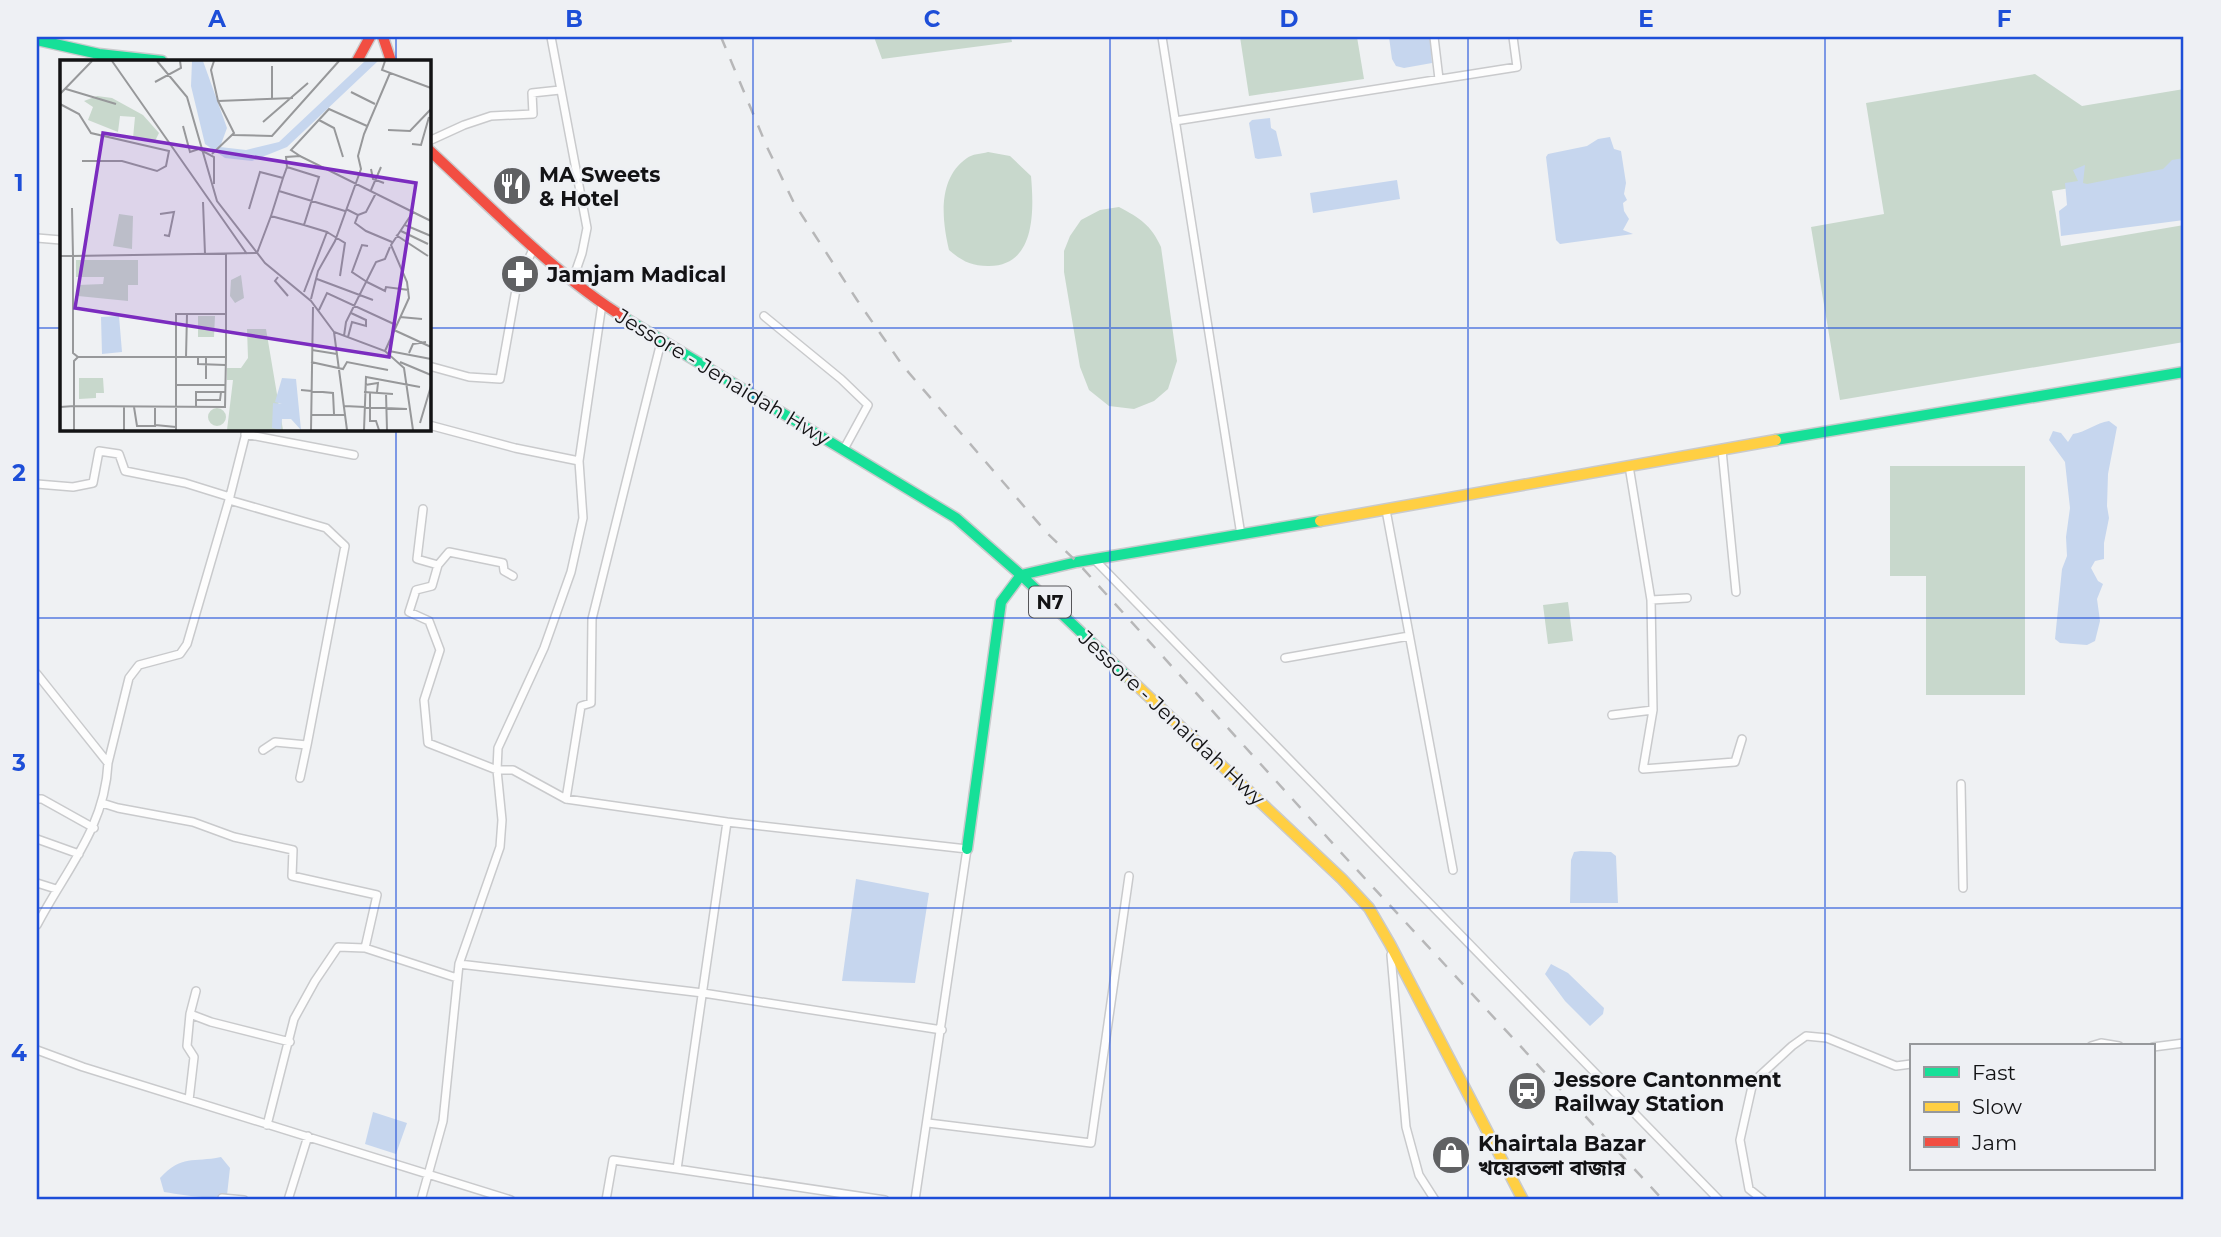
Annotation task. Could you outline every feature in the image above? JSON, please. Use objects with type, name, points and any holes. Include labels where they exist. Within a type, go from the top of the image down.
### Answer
[{"type":"main road","points":[[358,60],[370,37]]},
{"type":"main road","points":[[383,37],[391,60]]},
{"type":"main road","points":[[37,40],[99,54],[153,60]]},
{"type":"main road","name":"Jessore - Jenaidah Hwy","points":[[430,151],[534,247],[602,304],[956,518],[1021,575],[1355,891],[1369,908],[1390,944],[1523,1200]]},
{"type":"main road","points":[[967,849],[1001,602],[1021,575],[1094,559],[1241,536],[1721,450],[2184,372]]},
{"type":"street","points":[[551,37],[587,228],[573,279]]},
{"type":"street","points":[[1162,37],[1241,536]]},
{"type":"street","points":[[1434,37],[1439,79]]},
{"type":"street","points":[[1175,121],[1517,67],[1513,37]]},
{"type":"street","points":[[430,141],[491,116],[533,114],[532,93],[560,90]]},
{"type":"street","points":[[37,238],[60,240]]},
{"type":"street","points":[[430,366],[469,377],[500,379],[517,284],[534,247]]},
{"type":"street","points":[[421,1200],[443,1121],[459,964],[500,847],[502,820],[497,770],[498,748],[544,648],[571,572],[583,518],[579,461],[602,304]]},
{"type":"street","points":[[764,316],[852,388],[868,405],[844,449]]},
{"type":"street","points":[[566,799],[581,706],[591,702],[593,619],[661,342]]},
{"type":"street","points":[[430,425],[515,448],[579,461]]},
{"type":"street","points":[[37,926],[56,889],[94,828],[107,785],[108,764],[129,678],[139,665],[180,654],[187,644],[246,431],[354,455]]},
{"type":"street","points":[[1721,450],[1736,592]]},
{"type":"street","points":[[37,484],[73,486],[93,483],[99,452],[119,454],[125,471],[185,483],[326,528],[345,546],[300,778]]},
{"type":"street","points":[[1629,466],[1651,600],[1653,710],[1643,769],[1735,762],[1742,739]]},
{"type":"street","points":[[424,509],[417,559],[438,565]]},
{"type":"street","points":[[1385,510],[1453,870]]},
{"type":"street","points":[[513,576],[504,571],[503,563],[449,552],[438,565],[432,586],[416,590],[409,612],[429,621],[440,650],[424,700],[428,744],[497,770],[513,770],[566,799],[727,822],[967,849],[915,1200]]},
{"type":"street","points":[[1094,559],[1719,1200]]},
{"type":"street","points":[[1651,600],[1687,598]]},
{"type":"street","points":[[1285,658],[1409,636]]},
{"type":"street","points":[[37,674],[108,764]]},
{"type":"street","points":[[1612,715],[1653,710]]},
{"type":"street","points":[[263,750],[275,742],[307,744]]},
{"type":"street","points":[[1961,784],[1963,888]]},
{"type":"street","points":[[37,799],[42,799],[94,828]]},
{"type":"street","points":[[102,803],[194,821],[234,837],[293,850],[292,876],[377,895],[365,948]]},
{"type":"street","points":[[677,1169],[727,822]]},
{"type":"street","points":[[37,839],[79,854]]},
{"type":"street","points":[[928,1123],[1091,1143],[1129,876]]},
{"type":"street","points":[[37,883],[56,889]]},
{"type":"street","points":[[1390,944],[1406,1127],[1419,1175],[1436,1200]]},
{"type":"street","points":[[267,1125],[294,1019],[338,947],[365,948],[457,978]]},
{"type":"street","points":[[459,964],[703,992],[942,1030]]},
{"type":"street","points":[[190,1100],[194,1057],[187,1046],[190,1014],[196,991]]},
{"type":"street","points":[[190,1014],[290,1042]]},
{"type":"street","points":[[1763,1200],[1749,1189],[1740,1140],[1753,1082],[1792,1046],[1806,1037],[1827,1038],[1896,1066],[1910,1064]]},
{"type":"street","points":[[2154,1047],[2184,1043]]},
{"type":"street","points":[[37,1050],[83,1067],[511,1200]]},
{"type":"street","points":[[288,1200],[308,1136]]},
{"type":"street","points":[[606,1200],[613,1160],[885,1200]]},
{"type":"street","points":[[222,1198],[244,1200]]},
{"type":"green space","points":[[874,37],[1011,37],[1012,42],[882,59]]},
{"type":"green space","points":[[1240,37],[1357,37],[1364,79],[1249,96]]},
{"type":"green space","points":[[2035,74],[2082,106],[2184,89],[2184,169],[2052,191],[2061,246],[2184,225],[2184,342],[1840,400],[1811,227],[1884,214],[1866,103]]},
{"type":"green space","points":[[988,152],[1010,156],[1031,176],[1032,205],[1029,234],[1023,247],[1015,257],[1004,264],[988,266],[967,262],[949,250],[944,201],[946,188],[957,167],[969,157]]},
{"type":"green space","points":[[1119,207],[1144,223],[1161,247],[1177,361],[1168,389],[1154,401],[1134,409],[1109,406],[1089,390],[1080,367],[1064,272],[1064,251],[1081,220],[1100,210]]},
{"type":"green space","points":[[1890,466],[2025,466],[2025,695],[1926,695],[1926,576],[1890,576]]},
{"type":"green space","points":[[1568,602],[1573,641],[1548,644],[1543,605]]},
{"type":"water","points":[[1389,37],[1430,37],[1432,63],[1404,68],[1396,66],[1392,59]]},
{"type":"water","points":[[1270,118],[1282,156],[1255,158],[1249,123],[1252,120]]},
{"type":"water","points":[[1610,137],[1614,149],[1621,151],[1626,183],[1624,194],[1627,200],[1623,203],[1629,219],[1623,230],[1633,234],[1560,244],[1556,240],[1546,157],[1548,154],[1587,146],[1598,139]]},
{"type":"water","points":[[2184,158],[2184,220],[2061,236],[2059,211],[2067,205],[2065,183],[2078,181],[2073,170],[2085,165],[2083,183],[2087,184],[2163,169],[2172,160]]},
{"type":"water","points":[[1397,180],[1400,199],[1313,213],[1310,193]]},
{"type":"water","points":[[2109,421],[2117,427],[2108,474],[2109,518],[2104,559],[2095,561],[2091,568],[2098,581],[2103,584],[2097,599],[2100,621],[2095,641],[2087,645],[2060,643],[2055,639],[2062,569],[2067,556],[2066,537],[2070,508],[2065,462],[2049,440],[2053,431],[2061,433],[2068,442],[2073,434]]},
{"type":"water","points":[[1574,852],[1611,852],[1616,856],[1618,903],[1570,903],[1571,860]]},
{"type":"water","points":[[856,879],[929,893],[915,983],[842,981]]},
{"type":"water","points":[[1551,964],[1568,973],[1604,1008],[1603,1014],[1590,1026],[1565,1001],[1545,974]]},
{"type":"water","points":[[373,1112],[407,1123],[396,1154],[365,1144]]},
{"type":"water","points":[[221,1157],[230,1168],[227,1195],[203,1197],[164,1192],[160,1178],[175,1165]]},
{"type":"railway","points":[[721,37],[767,147],[794,203],[903,366],[1047,533],[1077,562],[1346,858],[1663,1200]]},
{"type":"traffic: fast","points":[[37,40],[99,54],[153,60]]},
{"type":"traffic: fast","points":[[625,318],[956,518],[1021,575],[1130,679]]},
{"type":"traffic: fast","points":[[1776,440],[2184,372]]},
{"type":"traffic: fast","points":[[967,849],[1001,602],[1021,575],[1077,562],[1320,521]]},
{"type":"traffic: slow","points":[[1320,521],[1776,440]]},
{"type":"traffic: slow","points":[[1130,679],[1342,879],[1369,908],[1523,1200]]},
{"type":"traffic: jam","points":[[358,60],[370,37]]},
{"type":"traffic: jam","points":[[383,37],[391,60]]},
{"type":"traffic: jam","points":[[430,151],[548,261],[625,318]]},
{"type":"place","name":"MA Sweets & Hotel","points":[[512,186]]},
{"type":"place","name":"Jamjam Madical","points":[[520,274]]},
{"type":"place","name":"Jessore Cantonment Railway Station","points":[[1527,1091]]},
{"type":"place","name":"Khairtala Bazar খয়েরতলা বাজার","points":[[1451,1155]]}]
